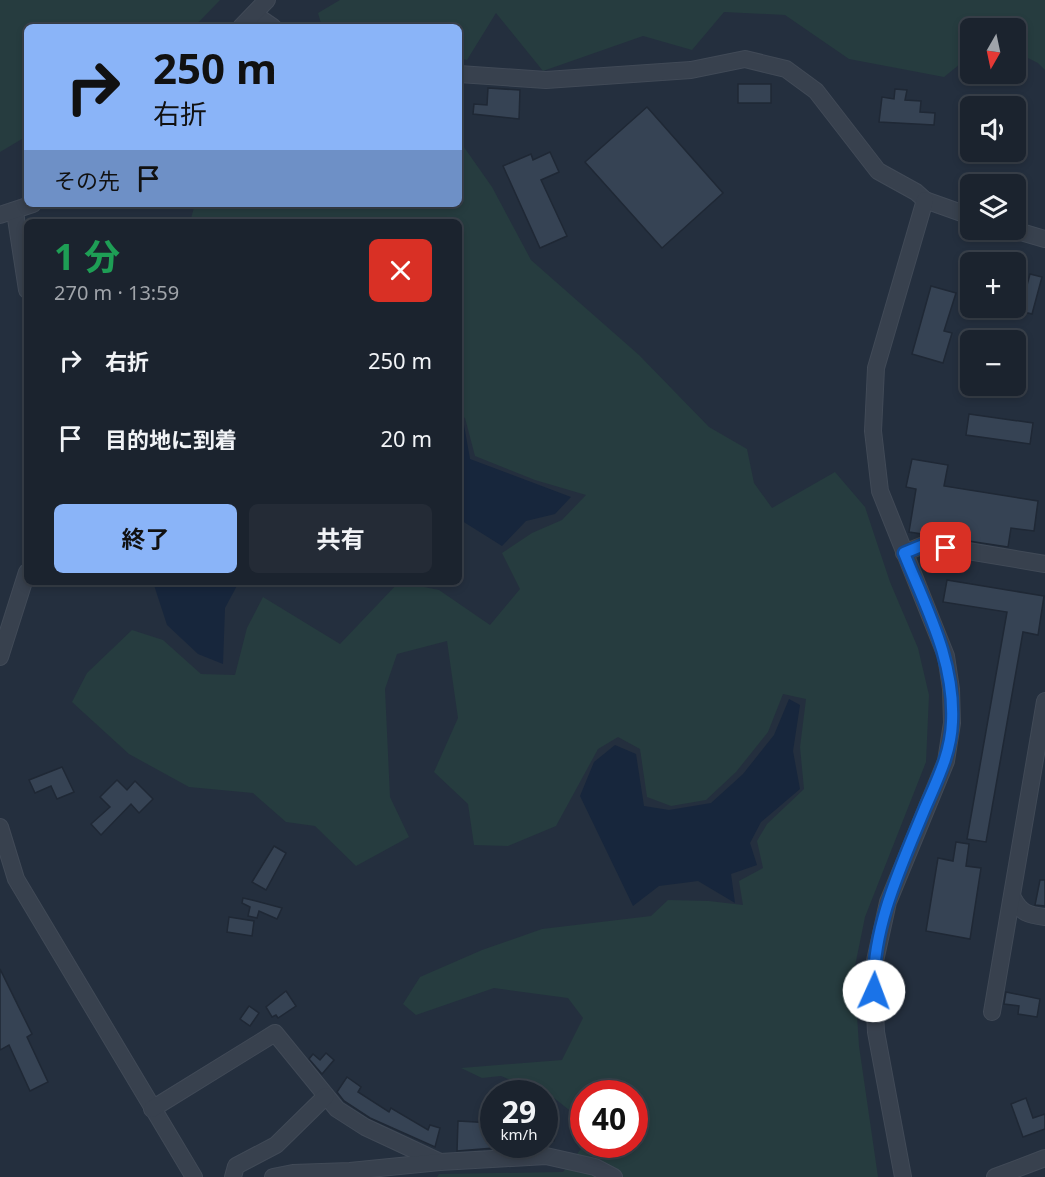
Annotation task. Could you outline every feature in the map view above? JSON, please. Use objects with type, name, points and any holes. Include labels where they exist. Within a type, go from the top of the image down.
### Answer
[{"type":"street","points":[[244,24],[267,0]]},
{"type":"street","points":[[254,14],[269,24]]},
{"type":"street","points":[[462,74],[546,80],[690,70],[745,59],[786,69],[816,91],[878,171],[916,192],[925,200],[960,212]]},
{"type":"street","points":[[903,1177],[876,1032],[873,970],[888,902],[946,761],[952,723],[946,656],[880,491],[873,431],[876,368],[925,200]]},
{"type":"street","points":[[24,278],[8,214],[26,207]]},
{"type":"street","points":[[1026,233],[1045,238]]},
{"type":"street","points":[[904,553],[926,544],[1045,564]]},
{"type":"street","points":[[0,657],[24,581]]},
{"type":"street","points":[[992,1012],[1045,701]]},
{"type":"street","points":[[0,827],[16,879],[194,1177]]},
{"type":"street","points":[[1013,898],[1020,910],[1026,914],[1045,917]]},
{"type":"street","points":[[152,1109],[275,1033],[337,1109],[365,1127],[440,1162]]},
{"type":"street","points":[[232,1177],[236,1166],[276,1145],[326,1095]]},
{"type":"street","points":[[273,1177],[293,1173],[546,1156],[595,1167],[614,1177]]},
{"type":"street","points":[[995,1177],[1045,1158]]},
{"type":"green space","points":[[0,0],[220,0],[197,24],[24,24],[24,138],[0,152]]},
{"type":"green space","points":[[340,0],[1045,0],[1045,70],[1038,63],[1026,57],[1026,18],[960,18],[960,64],[944,77],[849,59],[785,15],[724,12],[692,50],[643,36],[543,71],[496,13],[467,60],[462,59],[462,24],[321,24],[318,13]]},
{"type":"green space","points":[[462,144],[492,187],[531,260],[639,355],[709,427],[747,449],[754,483],[772,508],[835,472],[865,507],[890,582],[918,648],[929,695],[926,762],[865,917],[854,971],[859,1046],[878,1177],[437,1177],[439,1174],[563,1172],[574,1158],[648,1158],[648,1080],[570,1080],[570,1111],[558,1101],[558,1080],[511,1080],[501,1076],[482,1078],[461,1068],[562,1060],[583,1018],[568,998],[494,988],[416,1015],[403,1004],[420,977],[482,950],[542,929],[651,916],[668,900],[743,905],[739,881],[763,868],[757,841],[767,824],[804,789],[800,747],[806,699],[783,694],[768,732],[736,772],[706,800],[671,806],[647,797],[640,749],[618,737],[598,749],[556,826],[508,846],[474,845],[468,804],[434,772],[458,718],[447,641],[397,654],[385,689],[390,797],[409,837],[356,866],[315,826],[286,822],[253,793],[189,787],[129,754],[72,702],[87,673],[132,630],[163,640],[201,674],[235,675],[247,628],[263,597],[340,644],[396,585],[414,585],[439,590],[490,625],[520,589],[502,553],[532,533],[562,520],[586,495],[535,480],[475,456],[465,418],[462,416],[462,219],[191,219],[194,207],[462,207]]},
{"type":"water","points":[[462,424],[470,459],[571,497],[555,514],[526,521],[502,546],[462,521]]},
{"type":"water","points":[[154,585],[237,585],[225,608],[223,664],[198,654],[167,625]]},
{"type":"water","points":[[789,699],[800,705],[793,751],[800,789],[761,822],[750,843],[757,865],[731,874],[735,903],[698,881],[659,886],[633,906],[580,796],[594,762],[615,745],[636,754],[644,806],[669,810],[711,803],[743,774],[774,735]]},
{"type":"building","points":[[738,84],[771,84],[771,103],[738,103]]},
{"type":"building","points":[[488,88],[520,90],[519,119],[473,114],[474,104],[487,105]]},
{"type":"building","points":[[895,89],[907,90],[905,100],[921,101],[920,112],[935,113],[934,125],[879,122],[882,97],[894,99]]},
{"type":"building","points":[[647,107],[723,193],[662,248],[585,162]]},
{"type":"building","points":[[550,152],[559,172],[541,180],[567,236],[540,248],[503,166],[531,154],[533,160]]},
{"type":"building","points":[[1030,274],[1042,277],[1032,314],[1026,312],[1026,289]]},
{"type":"building","points":[[931,286],[956,293],[944,331],[952,333],[943,363],[912,354]]},
{"type":"building","points":[[969,414],[1033,423],[1030,444],[966,435]]},
{"type":"building","points":[[912,459],[948,465],[944,486],[1038,501],[1034,531],[1011,528],[1008,547],[909,532],[916,489],[906,487]]},
{"type":"building","points":[[947,580],[1044,596],[1038,635],[1023,632],[986,842],[967,839],[1007,612],[943,602]]},
{"type":"building","points":[[62,767],[74,792],[57,799],[51,786],[35,793],[29,780]]},
{"type":"building","points":[[117,780],[127,790],[135,781],[153,799],[139,813],[131,804],[101,835],[91,824],[110,807],[100,797]]},
{"type":"building","points":[[956,842],[969,844],[966,866],[981,868],[970,939],[926,931],[938,858],[953,861]]},
{"type":"building","points":[[274,846],[286,853],[266,890],[252,882]]},
{"type":"building","points":[[1040,880],[1045,880],[1045,906],[1035,905]]},
{"type":"building","points":[[243,898],[282,908],[277,919],[259,911],[257,918],[248,916],[250,907],[242,903]]},
{"type":"building","points":[[229,917],[254,921],[252,936],[227,932]]},
{"type":"building","points":[[0,969],[32,1034],[27,1037],[48,1082],[30,1091],[9,1045],[0,1050]]},
{"type":"building","points":[[286,991],[296,1006],[278,1018],[276,1015],[272,1017],[266,1007]]},
{"type":"building","points":[[1006,992],[1040,999],[1037,1017],[1018,1014],[1019,1006],[1004,1004]]},
{"type":"building","points":[[249,1006],[259,1013],[250,1026],[240,1019]]},
{"type":"building","points":[[326,1053],[334,1060],[322,1074],[309,1059],[313,1054],[320,1060]]},
{"type":"building","points":[[347,1077],[361,1087],[358,1092],[389,1112],[391,1108],[428,1130],[430,1125],[440,1128],[435,1147],[370,1118],[344,1101],[337,1092]]},
{"type":"building","points":[[1026,1098],[1033,1118],[1045,1114],[1045,1129],[1023,1137],[1011,1104]]},
{"type":"building","points":[[458,1121],[480,1122],[480,1149],[457,1151]]},
{"type":"route","points":[[874,991],[873,970],[888,902],[946,761],[952,723],[951,689],[946,656],[904,553],[926,544],[946,548]]}]
